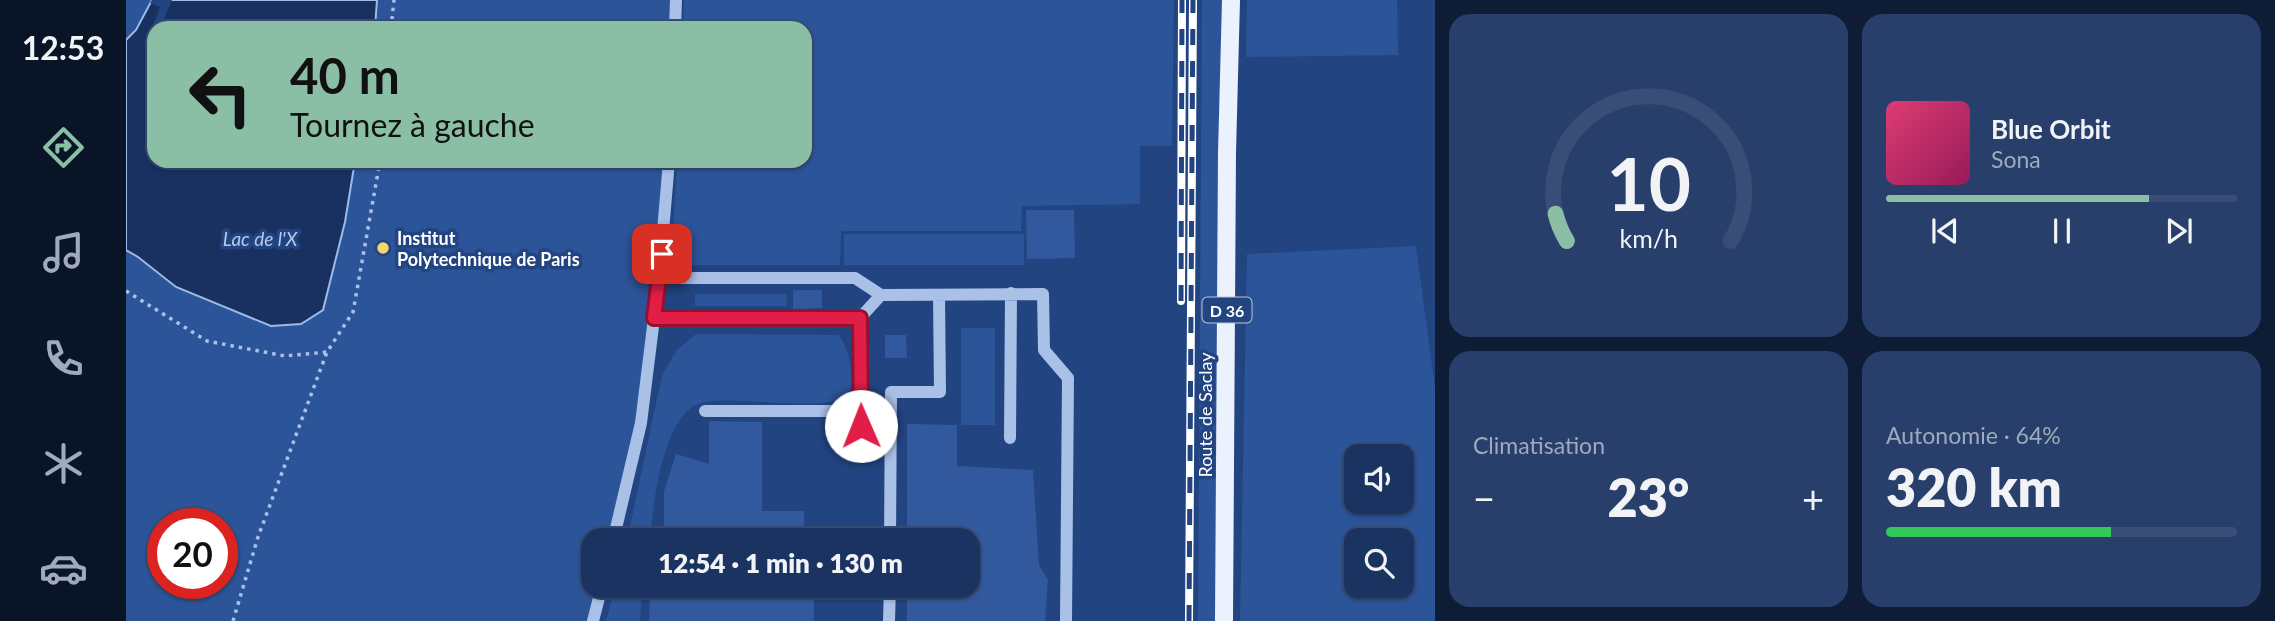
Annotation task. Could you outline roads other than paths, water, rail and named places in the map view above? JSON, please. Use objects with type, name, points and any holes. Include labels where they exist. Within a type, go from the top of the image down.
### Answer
[{"type":"main road","name":"Route de Saclay","points":[[1224,621],[1227,153],[1231,0]]},
{"type":"lane","points":[[676,21],[677,0]]},
{"type":"lane","points":[[616,528],[641,423],[659,278],[668,168]]},
{"type":"lane","points":[[659,278],[855,278],[881,295],[1042,294],[1045,350],[1068,378],[1066,621]]},
{"type":"lane","points":[[1010,438],[1011,293]]},
{"type":"lane","points":[[861,442],[860,318],[881,295]]},
{"type":"lane","points":[[890,528],[891,392],[940,392],[939,295]]},
{"type":"lane","points":[[654,318],[860,318]]},
{"type":"lane","points":[[705,411],[860,411]]},
{"type":"lane","points":[[593,621],[599,598]]},
{"type":"lane","points":[[889,621],[890,598]]},
{"type":"water","name":"Lac de l'X","points":[[152,0],[377,0],[376,21],[147,21],[147,168],[354,168],[345,222],[323,310],[301,324],[271,326],[176,287],[126,250],[126,40],[136,30]]},
{"type":"railway","points":[[1181,301],[1182,0]]},
{"type":"railway","points":[[1189,621],[1193,0]]},
{"type":"place","name":"Institut Polytechnique de Paris","points":[[383,248]]}]
